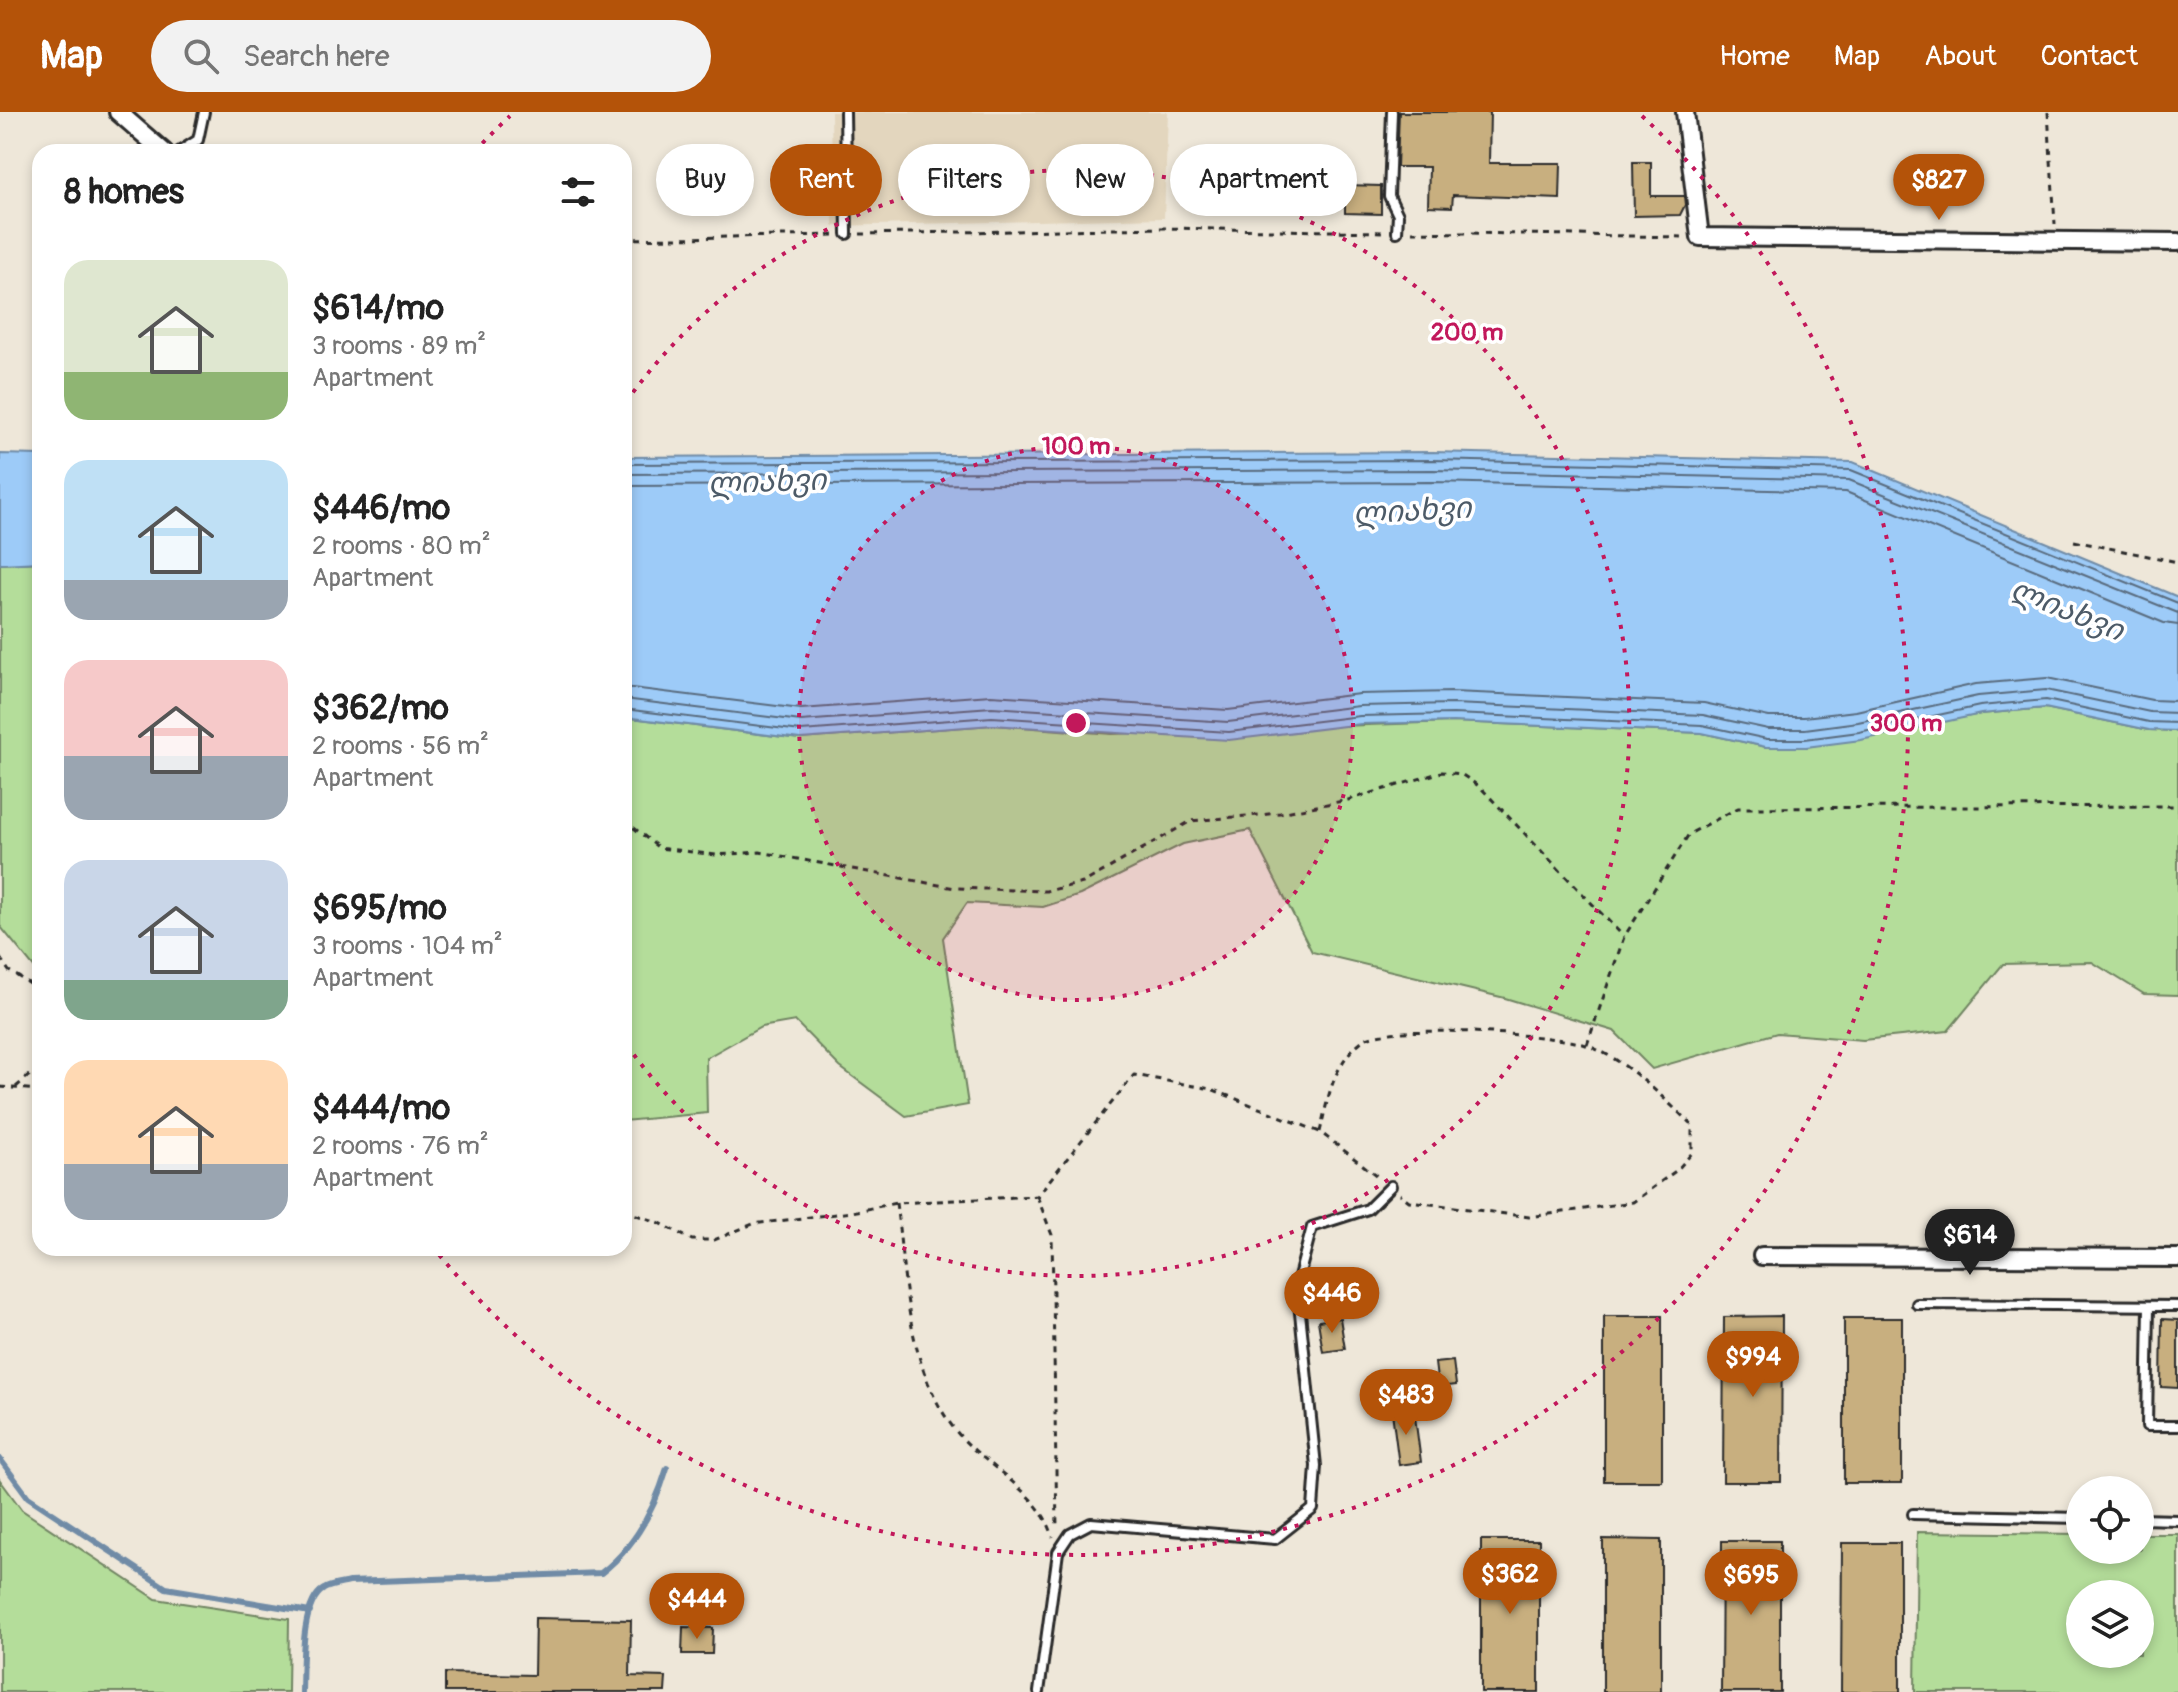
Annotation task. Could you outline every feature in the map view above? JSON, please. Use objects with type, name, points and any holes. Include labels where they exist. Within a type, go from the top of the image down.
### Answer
[{"type":"street","points":[[118,112],[155,144]]},
{"type":"street","points":[[1685,112],[1700,237],[2178,242]]},
{"type":"street","points":[[1762,1256],[2178,1258]]},
{"type":"lane","points":[[192,144],[198,140],[204,112]]},
{"type":"lane","points":[[845,112],[847,234]]},
{"type":"lane","points":[[1392,112],[1389,196],[1398,215],[1397,232]]},
{"type":"lane","points":[[1039,1692],[1058,1552],[1070,1534],[1091,1523],[1275,1539],[1313,1509],[1316,1466],[1297,1284],[1312,1227],[1368,1209],[1391,1186]]},
{"type":"lane","points":[[1917,1304],[2178,1306]]},
{"type":"lane","points":[[2149,1306],[2147,1426],[2178,1426]]},
{"type":"lane","points":[[1913,1514],[2066,1518]]},
{"type":"lane","points":[[2154,1519],[2178,1520]]},
{"type":"path","points":[[2048,112],[2056,243]]},
{"type":"path","points":[[632,239],[1164,228],[1700,237]]},
{"type":"path","points":[[2074,541],[2178,562]]},
{"type":"path","points":[[632,826],[659,848],[716,855],[760,852],[955,888],[1046,891],[1083,883],[1191,821],[1280,813],[1348,800],[1442,772],[1461,774],[1480,787],[1624,937]]},
{"type":"path","points":[[1587,1045],[1624,937],[1689,834],[1738,808],[2178,806]]},
{"type":"path","points":[[0,958],[9,971],[32,985]]},
{"type":"path","points":[[632,1214],[658,1222],[692,1240],[714,1240],[753,1224],[852,1212],[896,1203],[1037,1196],[1134,1075],[1211,1089],[1320,1132],[1409,1201],[1529,1217],[1633,1202],[1677,1170],[1692,1153],[1692,1125],[1637,1074],[1587,1045],[1554,1037],[1405,1030],[1364,1039],[1332,1078],[1320,1132]]},
{"type":"path","points":[[15,1087],[32,1073]]},
{"type":"path","points":[[0,1087],[32,1089]]},
{"type":"path","points":[[1037,1196],[1052,1235],[1053,1248],[1058,1552]]},
{"type":"path","points":[[896,1203],[912,1320],[922,1365],[935,1398],[955,1430],[989,1465],[1037,1505],[1050,1525],[1058,1552]]},
{"type":"shaded area","points":[[831,112],[1168,112],[1164,218],[833,226],[833,216],[882,216],[882,144],[832,144]]},
{"type":"green space","points":[[32,562],[32,965],[0,926],[0,564]]},
{"type":"green space","points":[[2045,708],[2149,730],[2178,731],[2178,995],[2144,994],[2092,962],[2003,964],[1948,1031],[1863,1040],[1777,1033],[1652,1069],[1614,1031],[1505,998],[1312,952],[1250,830],[1183,844],[1080,895],[1043,907],[967,903],[943,938],[968,1105],[906,1116],[840,1067],[795,1021],[761,1027],[706,1058],[707,1113],[632,1120],[632,718],[800,739],[993,725],[1112,734],[1453,722],[1702,733],[1766,747],[1806,747],[1981,714]]},
{"type":"green space","points":[[0,1480],[22,1510],[156,1599],[289,1619],[288,1692],[0,1692]]},
{"type":"green space","points":[[1917,1532],[2066,1534],[2066,1564],[2154,1564],[2154,1534],[2178,1534],[2178,1692],[1915,1692]]},
{"type":"water","name":"ლიახვი","points":[[1433,452],[1853,462],[2178,597],[2178,731],[2149,730],[2045,708],[1981,714],[1861,740],[1806,747],[1766,747],[1702,733],[1453,722],[1361,724],[1229,740],[993,725],[800,739],[632,718],[632,457]]},
{"type":"water","points":[[0,454],[32,455],[32,562],[0,564]]},
{"type":"building","points":[[1399,112],[1490,112],[1489,163],[1561,163],[1560,199],[1453,195],[1452,207],[1428,206],[1429,167],[1397,167]]},
{"type":"building","points":[[1633,162],[1651,162],[1651,196],[1684,196],[1685,205],[1680,215],[1634,216]]},
{"type":"building","points":[[1357,185],[1381,186],[1381,214],[1357,213]]},
{"type":"building","points":[[1604,1316],[1662,1316],[1662,1481],[1604,1481]]},
{"type":"building","points":[[1782,1316],[1781,1482],[1723,1482],[1724,1317]]},
{"type":"building","points":[[1340,1318],[1345,1349],[1323,1352],[1318,1321]]},
{"type":"building","points":[[1844,1318],[1902,1318],[1902,1483],[1844,1483]]},
{"type":"building","points":[[2162,1319],[2178,1320],[2178,1388],[2161,1387]]},
{"type":"building","points":[[1453,1361],[1456,1385],[1438,1387],[1435,1363]]},
{"type":"building","points":[[1414,1409],[1421,1462],[1399,1465],[1392,1412]]},
{"type":"building","points":[[1603,1539],[1661,1540],[1661,1692],[1603,1692]]},
{"type":"building","points":[[1481,1540],[1539,1540],[1539,1692],[1481,1692]]},
{"type":"building","points":[[1722,1541],[1780,1541],[1780,1692],[1721,1692]]},
{"type":"building","points":[[1842,1543],[1900,1543],[1900,1692],[1841,1692]]},
{"type":"building","points":[[535,1618],[631,1620],[630,1676],[666,1677],[665,1692],[445,1692],[445,1673],[534,1675]]},
{"type":"building","points":[[683,1627],[713,1628],[712,1654],[682,1654]]},
{"type":"waterway","points":[[0,1459],[28,1497],[166,1588],[310,1612]]},
{"type":"waterway","points":[[302,1692],[307,1621],[316,1596],[324,1589],[349,1582],[601,1573],[624,1552],[642,1526],[667,1468]]}]
